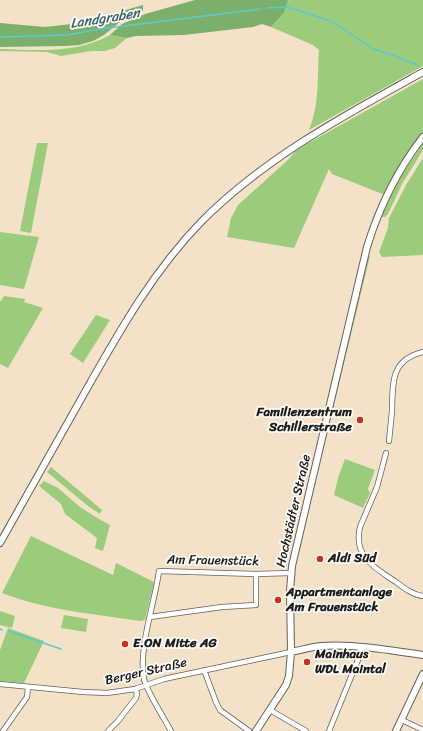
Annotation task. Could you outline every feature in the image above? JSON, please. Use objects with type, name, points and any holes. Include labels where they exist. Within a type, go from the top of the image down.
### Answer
[{"type":"street","points":[[0,543],[116,337],[154,278],[181,244],[220,204],[274,160],[319,131],[423,72]]},
{"type":"street","name":"Hochstädter Straße","points":[[256,731],[287,681],[291,652],[291,573],[297,541],[369,241],[395,181],[423,137]]},
{"type":"street","points":[[389,441],[392,415],[393,381],[395,373],[400,365],[407,359],[423,352]]},
{"type":"street","points":[[386,454],[377,487],[358,533],[359,545],[365,557],[372,566],[413,594],[423,596]]},
{"type":"street","name":"Am Frauenstück","points":[[150,617],[159,571],[256,574],[291,573]]},
{"type":"street","points":[[171,731],[144,679],[143,661],[150,617],[216,607],[256,605],[256,574]]},
{"type":"street","points":[[291,652],[320,646],[361,647],[423,655]]},
{"type":"street","points":[[329,731],[360,655],[361,647]]},
{"type":"street","name":"Berger Straße","points":[[0,684],[100,693],[135,688],[164,679],[291,652]]},
{"type":"street","points":[[204,670],[220,710],[249,731]]},
{"type":"street","points":[[396,731],[423,674]]},
{"type":"street","points":[[3,731],[27,697],[28,687]]},
{"type":"street","points":[[108,731],[136,698],[137,693],[135,688]]},
{"type":"street","points":[[270,710],[306,731]]},
{"type":"street","points":[[402,720],[423,730]]},
{"type":"green space","points":[[195,0],[288,0],[284,13],[271,27],[262,24],[253,27],[184,35],[136,36],[127,38],[110,35],[122,24],[145,14]]},
{"type":"green space","points":[[288,0],[423,0],[423,66],[309,130],[315,110],[319,50],[313,45],[271,27],[284,13]]},
{"type":"green space","points":[[143,5],[143,11],[120,22],[104,35],[93,41],[79,45],[66,46],[0,47],[0,23],[45,27],[81,23]]},
{"type":"green space","points":[[110,35],[127,38],[115,48],[105,51],[91,51],[61,56],[47,52],[0,51],[0,49],[56,50],[70,48],[97,41]]},
{"type":"green space","points":[[423,79],[423,133],[385,195],[332,174],[329,169],[294,248],[227,237],[231,218],[238,205],[290,158],[296,150]]},
{"type":"green space","points":[[37,143],[48,143],[31,233],[20,231]]},
{"type":"green space","points":[[423,143],[423,150],[402,184],[388,214],[385,217],[381,217],[397,182]]},
{"type":"green space","points":[[423,158],[423,255],[382,257],[379,252],[388,228],[389,218],[406,185]]},
{"type":"green space","points":[[0,232],[39,237],[24,289],[0,285]]},
{"type":"green space","points":[[370,256],[315,483],[313,483],[367,257]]},
{"type":"green space","points":[[4,296],[25,299],[24,302],[43,308],[8,368],[0,364],[0,302]]},
{"type":"green space","points":[[96,315],[110,320],[83,363],[70,354]]},
{"type":"green space","points":[[345,459],[375,470],[368,489],[370,493],[363,508],[334,495]]},
{"type":"green space","points":[[51,467],[102,510],[100,514],[47,472]]},
{"type":"green space","points":[[44,481],[58,488],[80,507],[110,525],[103,551],[95,548],[97,538],[65,514],[61,504],[39,486]]},
{"type":"green space","points":[[31,536],[113,575],[116,563],[154,582],[145,620],[140,621],[87,614],[35,604],[2,593]]},
{"type":"green space","points":[[0,611],[15,616],[12,628],[0,625]]},
{"type":"green space","points":[[64,615],[88,619],[86,632],[61,628]]},
{"type":"green space","points":[[8,628],[44,641],[24,683],[0,681],[0,650]]},
{"type":"waterway","name":"Landgraben","points":[[267,8],[287,7],[331,21],[373,49],[417,65]]},
{"type":"waterway","name":"Landgraben","points":[[0,37],[67,35],[100,29],[261,9]]},
{"type":"waterway","points":[[8,631],[61,649]]},
{"type":"place","name":"Familienzentrum Schillerstraße","points":[[360,420]]},
{"type":"place","name":"Aldi Süd","points":[[320,559]]},
{"type":"place","name":"Appartmentanlage Am Frauenstück","points":[[278,600]]},
{"type":"place","name":"E.ON Mitte AG","points":[[125,644]]},
{"type":"place","name":"Mainhaus WDL Maintal","points":[[307,662]]}]
